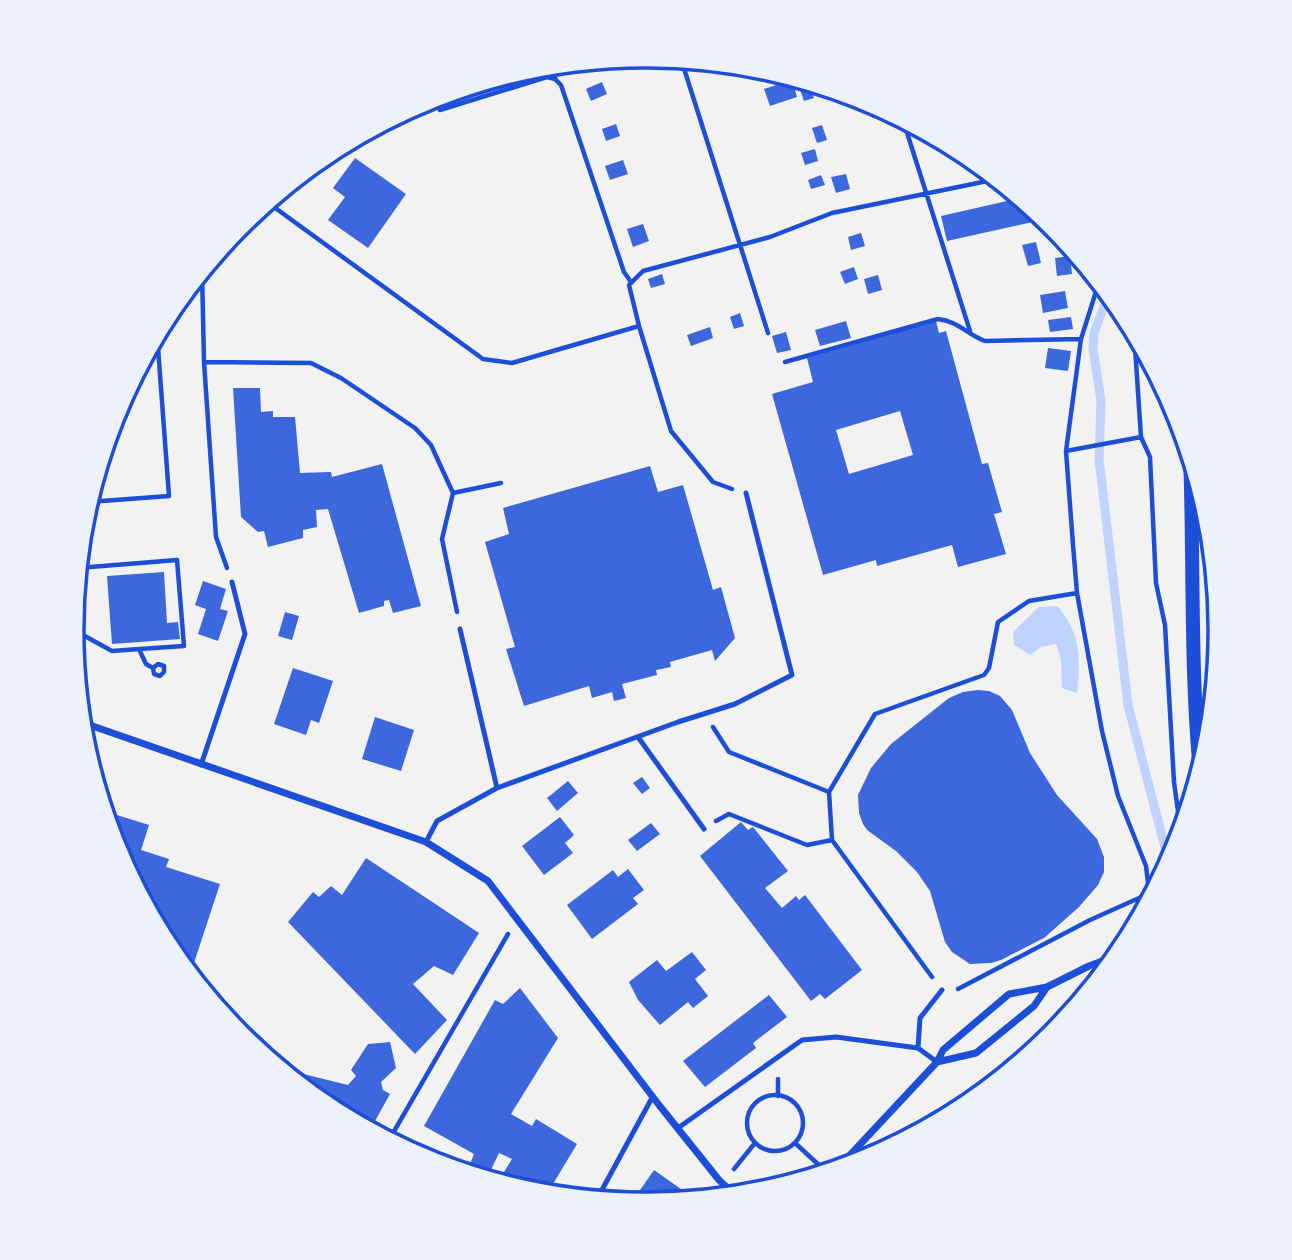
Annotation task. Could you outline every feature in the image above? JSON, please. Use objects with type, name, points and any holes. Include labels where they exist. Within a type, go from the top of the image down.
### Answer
[{"type":"main road","points":[[1191,493],[1198,737]]},
{"type":"street","points":[[93,726],[426,842],[488,881],[725,1186]]},
{"type":"street","points":[[853,1152],[937,1062],[943,1050],[1009,994],[1047,987],[1099,962]]},
{"type":"street","points":[[937,1062],[976,1053],[1034,1006],[1047,987]]},
{"type":"lane","points":[[426,842],[437,821],[498,788],[735,704],[792,675],[746,493]]},
{"type":"lane","points":[[201,765],[244,634],[232,582]]},
{"type":"lane","points":[[460,629],[498,788]]},
{"type":"lane","points":[[638,737],[704,829]]},
{"type":"lane","points":[[918,1048],[920,1018],[942,990]]},
{"type":"lane","points":[[678,1128],[802,1040],[836,1037],[918,1048],[937,1062]]},
{"type":"lane","points":[[602,1190],[653,1096]]},
{"type":"path","points":[[684,69],[768,333]]},
{"type":"path","points":[[440,110],[547,78],[555,79],[561,85],[624,272],[631,282]]},
{"type":"path","points":[[907,133],[970,331]]},
{"type":"path","points":[[746,493],[713,482],[671,431],[639,326],[629,285],[631,282],[642,271],[771,237],[832,213],[984,181]]},
{"type":"path","points":[[276,208],[483,359],[512,363],[639,326]]},
{"type":"path","points":[[202,285],[204,362],[216,537],[232,582]]},
{"type":"path","points":[[1096,293],[1081,339],[1066,451],[1077,593],[1102,731],[1118,796],[1146,866],[1148,882]]},
{"type":"path","points":[[785,362],[938,319],[950,320],[985,341],[1081,339]]},
{"type":"path","points":[[99,501],[169,496],[158,352]]},
{"type":"path","points":[[1136,356],[1141,437],[1150,457],[1156,583],[1166,625],[1174,782],[1178,811]]},
{"type":"path","points":[[204,362],[311,363],[341,378],[415,428],[431,445],[453,493],[442,539],[460,629]]},
{"type":"path","points":[[1066,451],[1141,437]]},
{"type":"path","points":[[453,493],[501,483]]},
{"type":"path","points":[[84,636],[112,651],[184,646],[177,560],[88,567]]},
{"type":"path","points":[[1077,593],[1029,601],[998,622],[989,667],[984,675],[875,714],[829,792],[832,840],[942,990],[953,991],[1090,920],[1137,902]]},
{"type":"path","points":[[139,649],[146,664],[153,667]]},
{"type":"path","points":[[705,714],[729,752],[829,792]]},
{"type":"path","points":[[704,829],[729,814],[807,845],[832,840]]},
{"type":"path","points":[[394,1132],[510,930],[520,921]]},
{"type":"path","points":[[769,1096],[788,1098],[801,1112],[803,1121],[802,1132],[795,1143],[777,1151],[768,1150],[755,1143],[747,1123],[753,1106],[769,1096]]},
{"type":"path","points":[[719,1180],[735,1169],[755,1143]]},
{"type":"path","points":[[795,1143],[819,1164]]},
{"type":"water","points":[[1057,606],[1071,626],[1078,647],[1077,693],[1062,688],[1061,660],[1056,644],[1041,647],[1030,655],[1014,645],[1013,632],[1039,607]]},
{"type":"building","points":[[602,82],[607,94],[591,101],[586,89]]},
{"type":"building","points":[[779,84],[791,87],[794,88],[797,97],[770,106],[764,89]]},
{"type":"building","points":[[800,90],[813,94],[814,98],[804,101]]},
{"type":"building","points":[[616,124],[620,136],[606,141],[602,129]]},
{"type":"building","points":[[822,125],[827,140],[817,143],[812,128]]},
{"type":"building","points":[[815,149],[818,161],[805,165],[801,153]]},
{"type":"building","points":[[355,158],[406,194],[368,248],[328,220],[345,197],[333,188]]},
{"type":"building","points":[[623,160],[628,174],[610,180],[605,166]]},
{"type":"building","points":[[846,174],[850,189],[836,193],[831,177]]},
{"type":"building","points":[[821,175],[825,185],[811,189],[808,180]]},
{"type":"building","points":[[1008,201],[1031,222],[947,241],[941,216]]},
{"type":"building","points":[[643,224],[649,241],[633,247],[627,229]]},
{"type":"building","points":[[861,233],[865,246],[851,250],[848,237]]},
{"type":"building","points":[[1036,242],[1041,263],[1028,266],[1022,245]]},
{"type":"building","points":[[1065,257],[1071,263],[1072,274],[1057,276],[1055,258]]},
{"type":"building","points":[[854,267],[858,279],[845,284],[840,272]]},
{"type":"building","points":[[662,274],[665,284],[651,288],[648,279]]},
{"type":"building","points":[[878,275],[882,290],[868,294],[864,279]]},
{"type":"building","points":[[1065,291],[1068,308],[1043,313],[1040,295]]},
{"type":"building","points":[[740,313],[744,326],[734,329],[730,317]]},
{"type":"building","points":[[1071,317],[1073,329],[1050,332],[1048,320]]},
{"type":"building","points":[[846,321],[851,338],[820,346],[815,330]]},
{"type":"building","points":[[936,321],[939,333],[946,331],[982,464],[988,463],[1002,512],[994,514],[1006,554],[958,567],[952,545],[877,566],[876,560],[823,575],[772,394],[813,382],[807,358]],"holes":[[[900,411],[913,455],[849,474],[836,430]]]},
{"type":"building","points":[[710,327],[713,338],[691,346],[687,335]]},
{"type":"building","points":[[786,332],[791,350],[777,353],[772,336]]},
{"type":"building","points":[[1048,348],[1071,351],[1068,371],[1045,368]]},
{"type":"building","points":[[233,388],[260,388],[261,412],[273,411],[273,417],[295,417],[300,473],[331,472],[332,477],[382,464],[421,606],[393,613],[389,600],[384,601],[384,606],[359,613],[328,509],[316,510],[317,527],[303,530],[303,538],[268,547],[264,531],[258,532],[241,517]]},
{"type":"building","points":[[650,466],[658,492],[683,485],[713,590],[721,587],[735,638],[715,661],[712,650],[670,662],[671,667],[656,670],[657,675],[622,684],[626,698],[614,701],[612,692],[592,698],[589,686],[524,706],[506,649],[515,647],[485,542],[509,534],[503,508]]},
{"type":"building","points":[[164,572],[167,623],[178,622],[180,639],[112,644],[107,576]]},
{"type":"building","points":[[203,581],[226,589],[220,609],[228,611],[218,641],[198,634],[206,609],[195,605]]},
{"type":"building","points":[[285,612],[299,616],[292,640],[278,636]]},
{"type":"building","points":[[293,668],[333,681],[319,723],[311,720],[306,735],[274,724]]},
{"type":"building","points":[[978,690],[1000,696],[1012,710],[1030,753],[1057,795],[1097,839],[1104,857],[1104,872],[1098,885],[1079,907],[1044,938],[1001,960],[970,964],[952,952],[945,942],[930,891],[917,872],[863,824],[858,795],[871,768],[891,744],[949,698]]},
{"type":"building","points":[[375,717],[414,730],[401,771],[362,759]]},
{"type":"building","points":[[642,777],[650,788],[642,794],[633,783]]},
{"type":"building","points":[[568,781],[578,793],[557,811],[547,798]]},
{"type":"building","points":[[115,815],[149,825],[141,850],[169,859],[166,867],[220,884],[194,963],[142,878]]},
{"type":"building","points":[[560,817],[574,835],[565,843],[573,853],[544,875],[522,846]]},
{"type":"building","points":[[741,822],[748,830],[753,827],[788,871],[765,888],[782,908],[796,896],[799,900],[805,895],[862,970],[825,999],[820,994],[811,1001],[700,856]]},
{"type":"building","points":[[651,823],[660,834],[637,851],[628,840]]},
{"type":"building","points":[[366,858],[479,933],[453,975],[434,966],[413,984],[447,1020],[415,1054],[288,922],[313,892],[319,897],[331,886],[342,895]]},
{"type":"building","points":[[628,869],[644,890],[633,898],[638,904],[592,939],[567,905],[613,870],[618,877]]},
{"type":"building","points":[[692,952],[706,970],[695,979],[708,996],[693,1008],[688,1002],[660,1025],[638,1000],[629,982],[657,960],[666,971]]},
{"type":"building","points":[[520,988],[558,1038],[511,1114],[532,1126],[536,1119],[577,1144],[553,1184],[503,1173],[512,1159],[499,1153],[491,1170],[470,1164],[474,1154],[424,1126],[495,1000],[503,1004]]},
{"type":"building","points":[[769,995],[787,1017],[753,1043],[756,1048],[705,1087],[683,1061]]},
{"type":"building","points":[[390,1042],[396,1068],[381,1082],[383,1090],[390,1094],[375,1121],[301,1073],[348,1085],[356,1076],[351,1070],[368,1044]]},
{"type":"building","points":[[654,1170],[684,1191],[646,1192],[639,1192]]},
{"type":"waterway","points":[[1104,306],[1094,333],[1093,348],[1101,401],[1099,459],[1128,705],[1165,846]]}]
